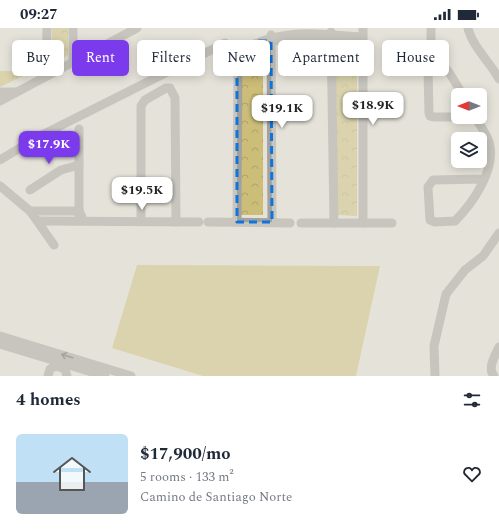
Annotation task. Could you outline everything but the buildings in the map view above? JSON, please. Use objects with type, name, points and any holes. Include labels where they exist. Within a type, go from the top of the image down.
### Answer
[{"type":"street","points":[[47,28],[47,40]]},
{"type":"street","points":[[74,28],[74,40]]},
{"type":"street","points":[[114,40],[137,28]]},
{"type":"street","points":[[431,28],[431,40]]},
{"type":"street","points":[[468,28],[477,48],[490,63],[499,79]]},
{"type":"street","points":[[237,222],[237,65],[241,53],[259,41],[270,38],[282,31],[309,29],[331,36]]},
{"type":"street","points":[[307,40],[309,29]]},
{"type":"street","points":[[270,38],[307,40],[363,32],[363,223]]},
{"type":"street","points":[[331,36],[334,223]]},
{"type":"street","points":[[270,38],[272,222]]},
{"type":"street","points":[[0,160],[38,137],[213,49]]},
{"type":"street","points":[[449,73],[458,88]]},
{"type":"street","points":[[0,101],[46,76]]},
{"type":"street","points":[[428,76],[430,116],[451,117]]},
{"type":"street","points":[[141,222],[142,106],[145,100],[166,88],[170,88],[175,98],[176,222]]},
{"type":"street","points":[[0,92],[16,92]]},
{"type":"street","points":[[479,124],[490,146],[489,169],[484,179],[455,221],[435,222],[430,220],[428,187],[433,180],[484,179]]},
{"type":"street","points":[[79,129],[79,211],[82,221]]},
{"type":"street","points":[[30,190],[61,170],[79,165]]},
{"type":"street","points":[[0,186],[30,211],[39,221],[54,245]]},
{"type":"street","points":[[30,211],[79,211]]},
{"type":"street","points":[[39,221],[199,222]]},
{"type":"street","points":[[208,222],[290,223]]},
{"type":"street","points":[[301,223],[392,223]]},
{"type":"street","points":[[435,376],[434,346],[446,294],[465,270],[483,256],[498,237]]},
{"type":"street","points":[[0,336],[131,376]]},
{"type":"street","points":[[0,344],[105,376]]},
{"type":"street","points":[[37,347],[49,372],[59,366],[67,374],[76,367],[90,363]]},
{"type":"street","points":[[494,376],[490,371],[499,347]]},
{"type":"highlighted area","points":[[259,41],[271,41],[272,222],[237,222],[237,65],[241,53]]},
{"type":"green space","points":[[52,28],[68,28],[68,55],[64,57],[64,40],[52,40]]},
{"type":"green space","points":[[0,71],[12,71],[12,76],[23,76],[0,87]]},
{"type":"green space","points":[[242,76],[263,76],[263,215],[241,215]]},
{"type":"green space","points":[[335,76],[357,76],[357,216],[336,215]]},
{"type":"green space","points":[[137,265],[380,266],[356,376],[203,376],[112,348]]}]
